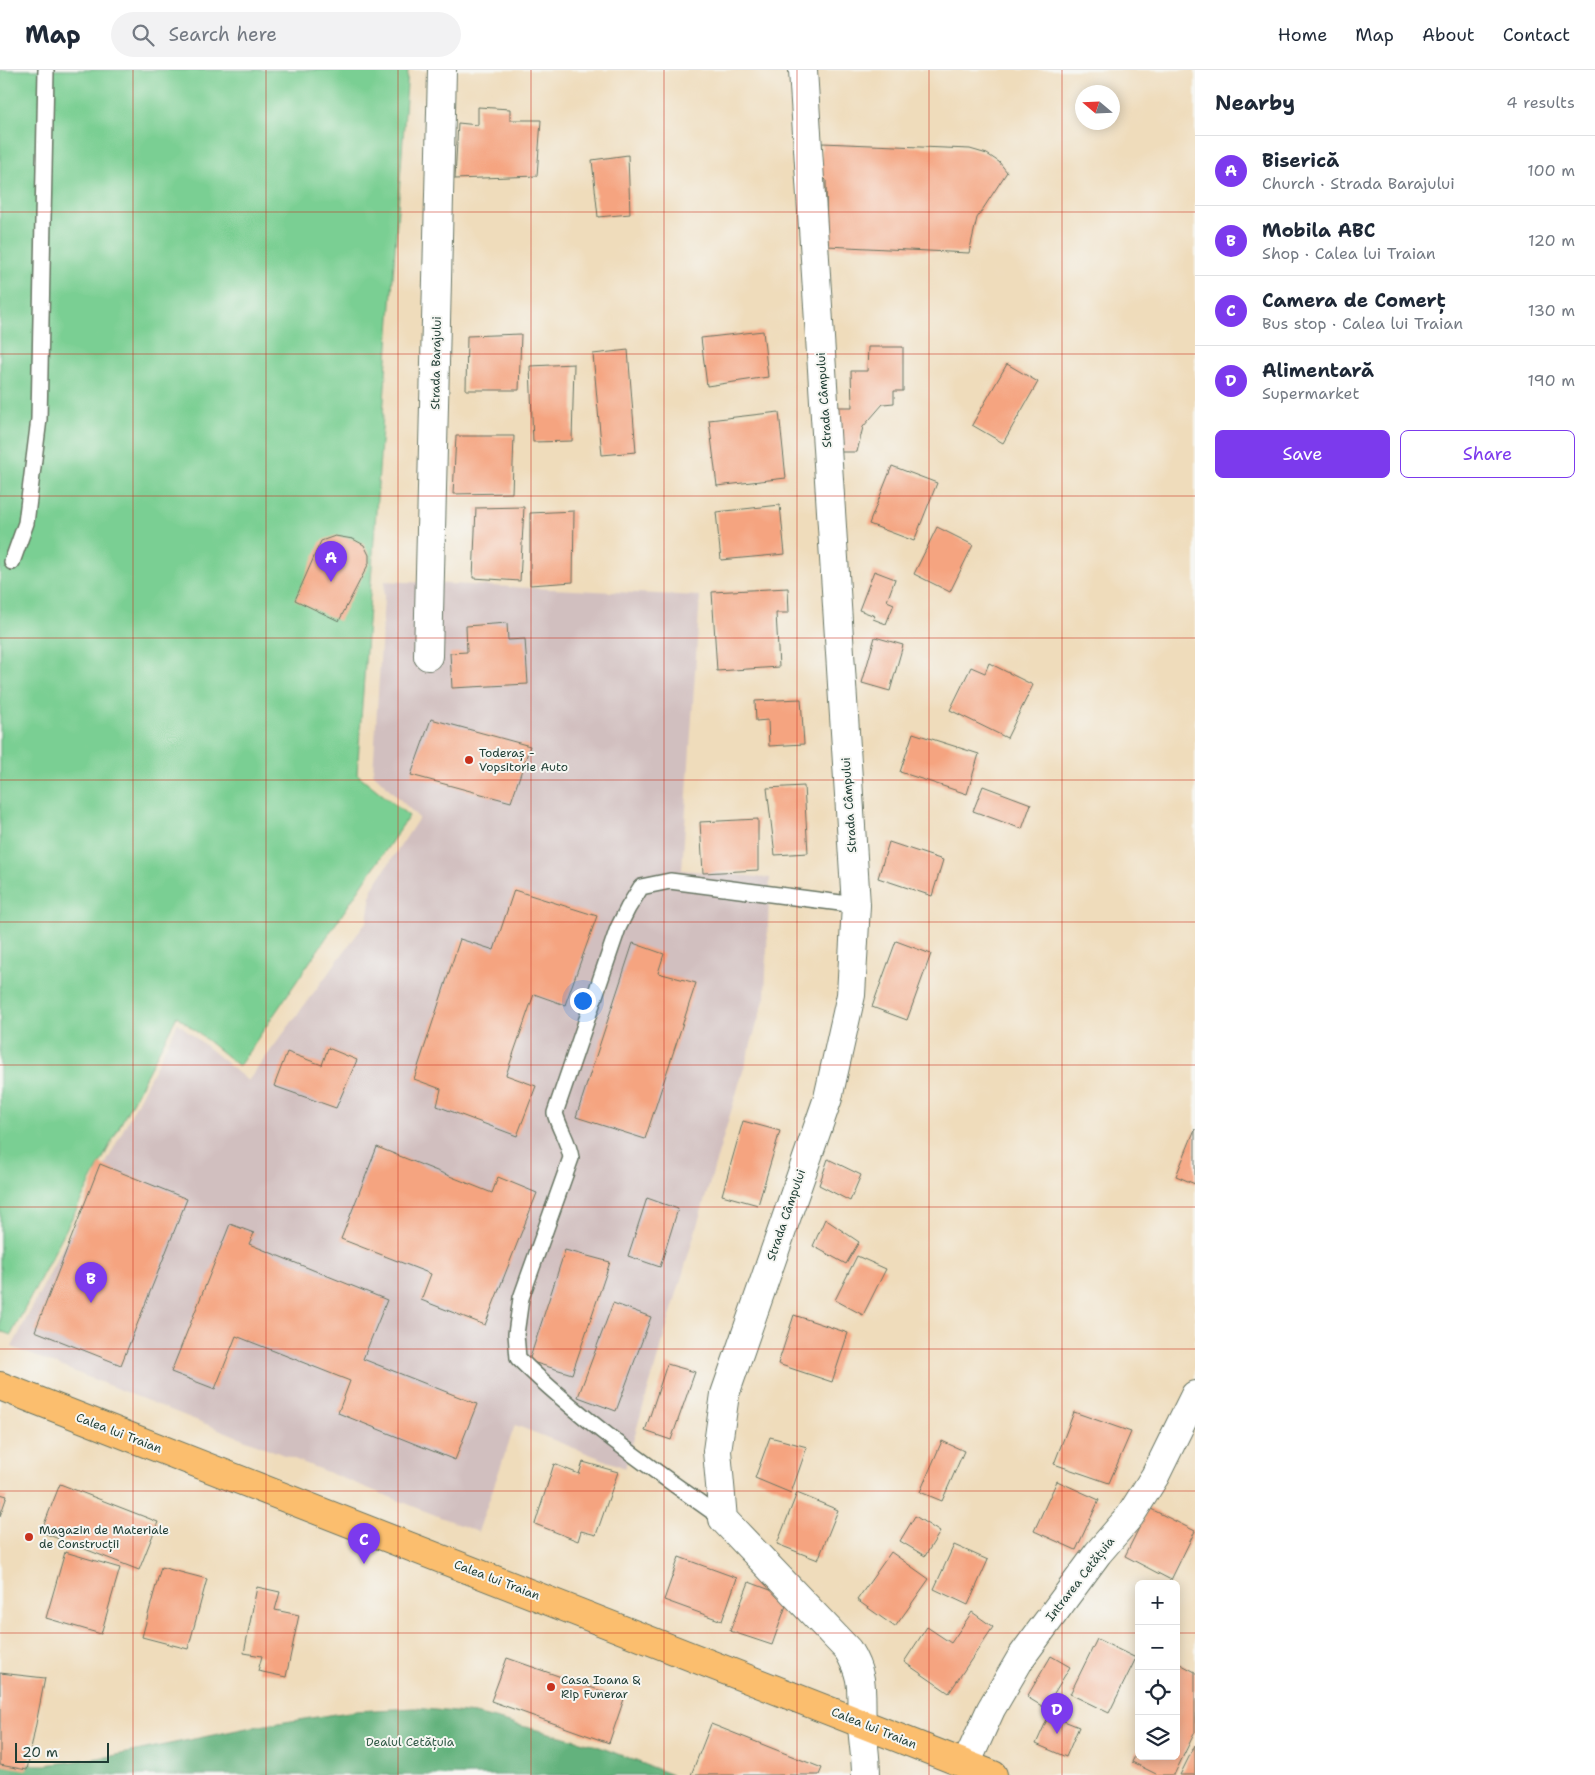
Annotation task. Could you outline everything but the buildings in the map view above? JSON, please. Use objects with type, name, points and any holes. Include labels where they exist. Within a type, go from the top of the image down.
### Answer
[{"type":"main road","name":"Calea lui Traian","points":[[0,1386],[993,1775]]},
{"type":"street","name":"Strada Barajului","points":[[428,656],[442,70]]},
{"type":"street","name":"Strada Câmpului","points":[[723,1520],[717,1452],[725,1394],[828,1098],[851,995],[856,906],[803,70]]},
{"type":"street","name":"Intrarea Cetățuia","points":[[966,1764],[991,1709],[1022,1656],[1098,1553],[1130,1516],[1155,1476],[1195,1395]]},
{"type":"street","points":[[723,1520],[848,1650],[858,1667],[862,1685],[862,1723],[866,1772]]},
{"type":"lane","points":[[12,562],[26,523],[39,419],[46,70]]},
{"type":"lane","points":[[723,1520],[624,1448],[544,1384],[518,1358],[516,1334],[521,1298],[571,1158],[570,1148],[558,1125],[555,1113],[618,928],[641,888],[670,881],[856,906]]},
{"type":"shaded area","points":[[385,581],[700,596],[682,870],[770,878],[765,997],[625,1468],[515,1425],[478,1532],[12,1347],[178,1023],[248,1081],[367,921],[372,889],[419,818],[373,773]]},
{"type":"green space","points":[[0,70],[408,70],[357,774],[409,816],[239,1066],[177,1016],[11,1335],[0,1331]]},
{"type":"green space","name":"Dealul Cetățuia","points":[[415,1708],[475,1714],[592,1744],[672,1775],[0,1775],[0,1764],[45,1765],[107,1757],[247,1728],[355,1711]]},
{"type":"place","name":"Biserică","points":[[331,582]]},
{"type":"place","name":"Toderaș - Vopsitorie Auto","points":[[469,760]]},
{"type":"place","name":"Mobila ABC","points":[[91,1303]]},
{"type":"place","name":"Magazin de Materiale de Construcții","points":[[29,1537]]},
{"type":"place","name":"Camera de Comerț","points":[[364,1564]]},
{"type":"place","name":"Casa Ioana & Rip Funerar","points":[[551,1687]]},
{"type":"place","name":"Alimentară","points":[[1057,1734]]}]
